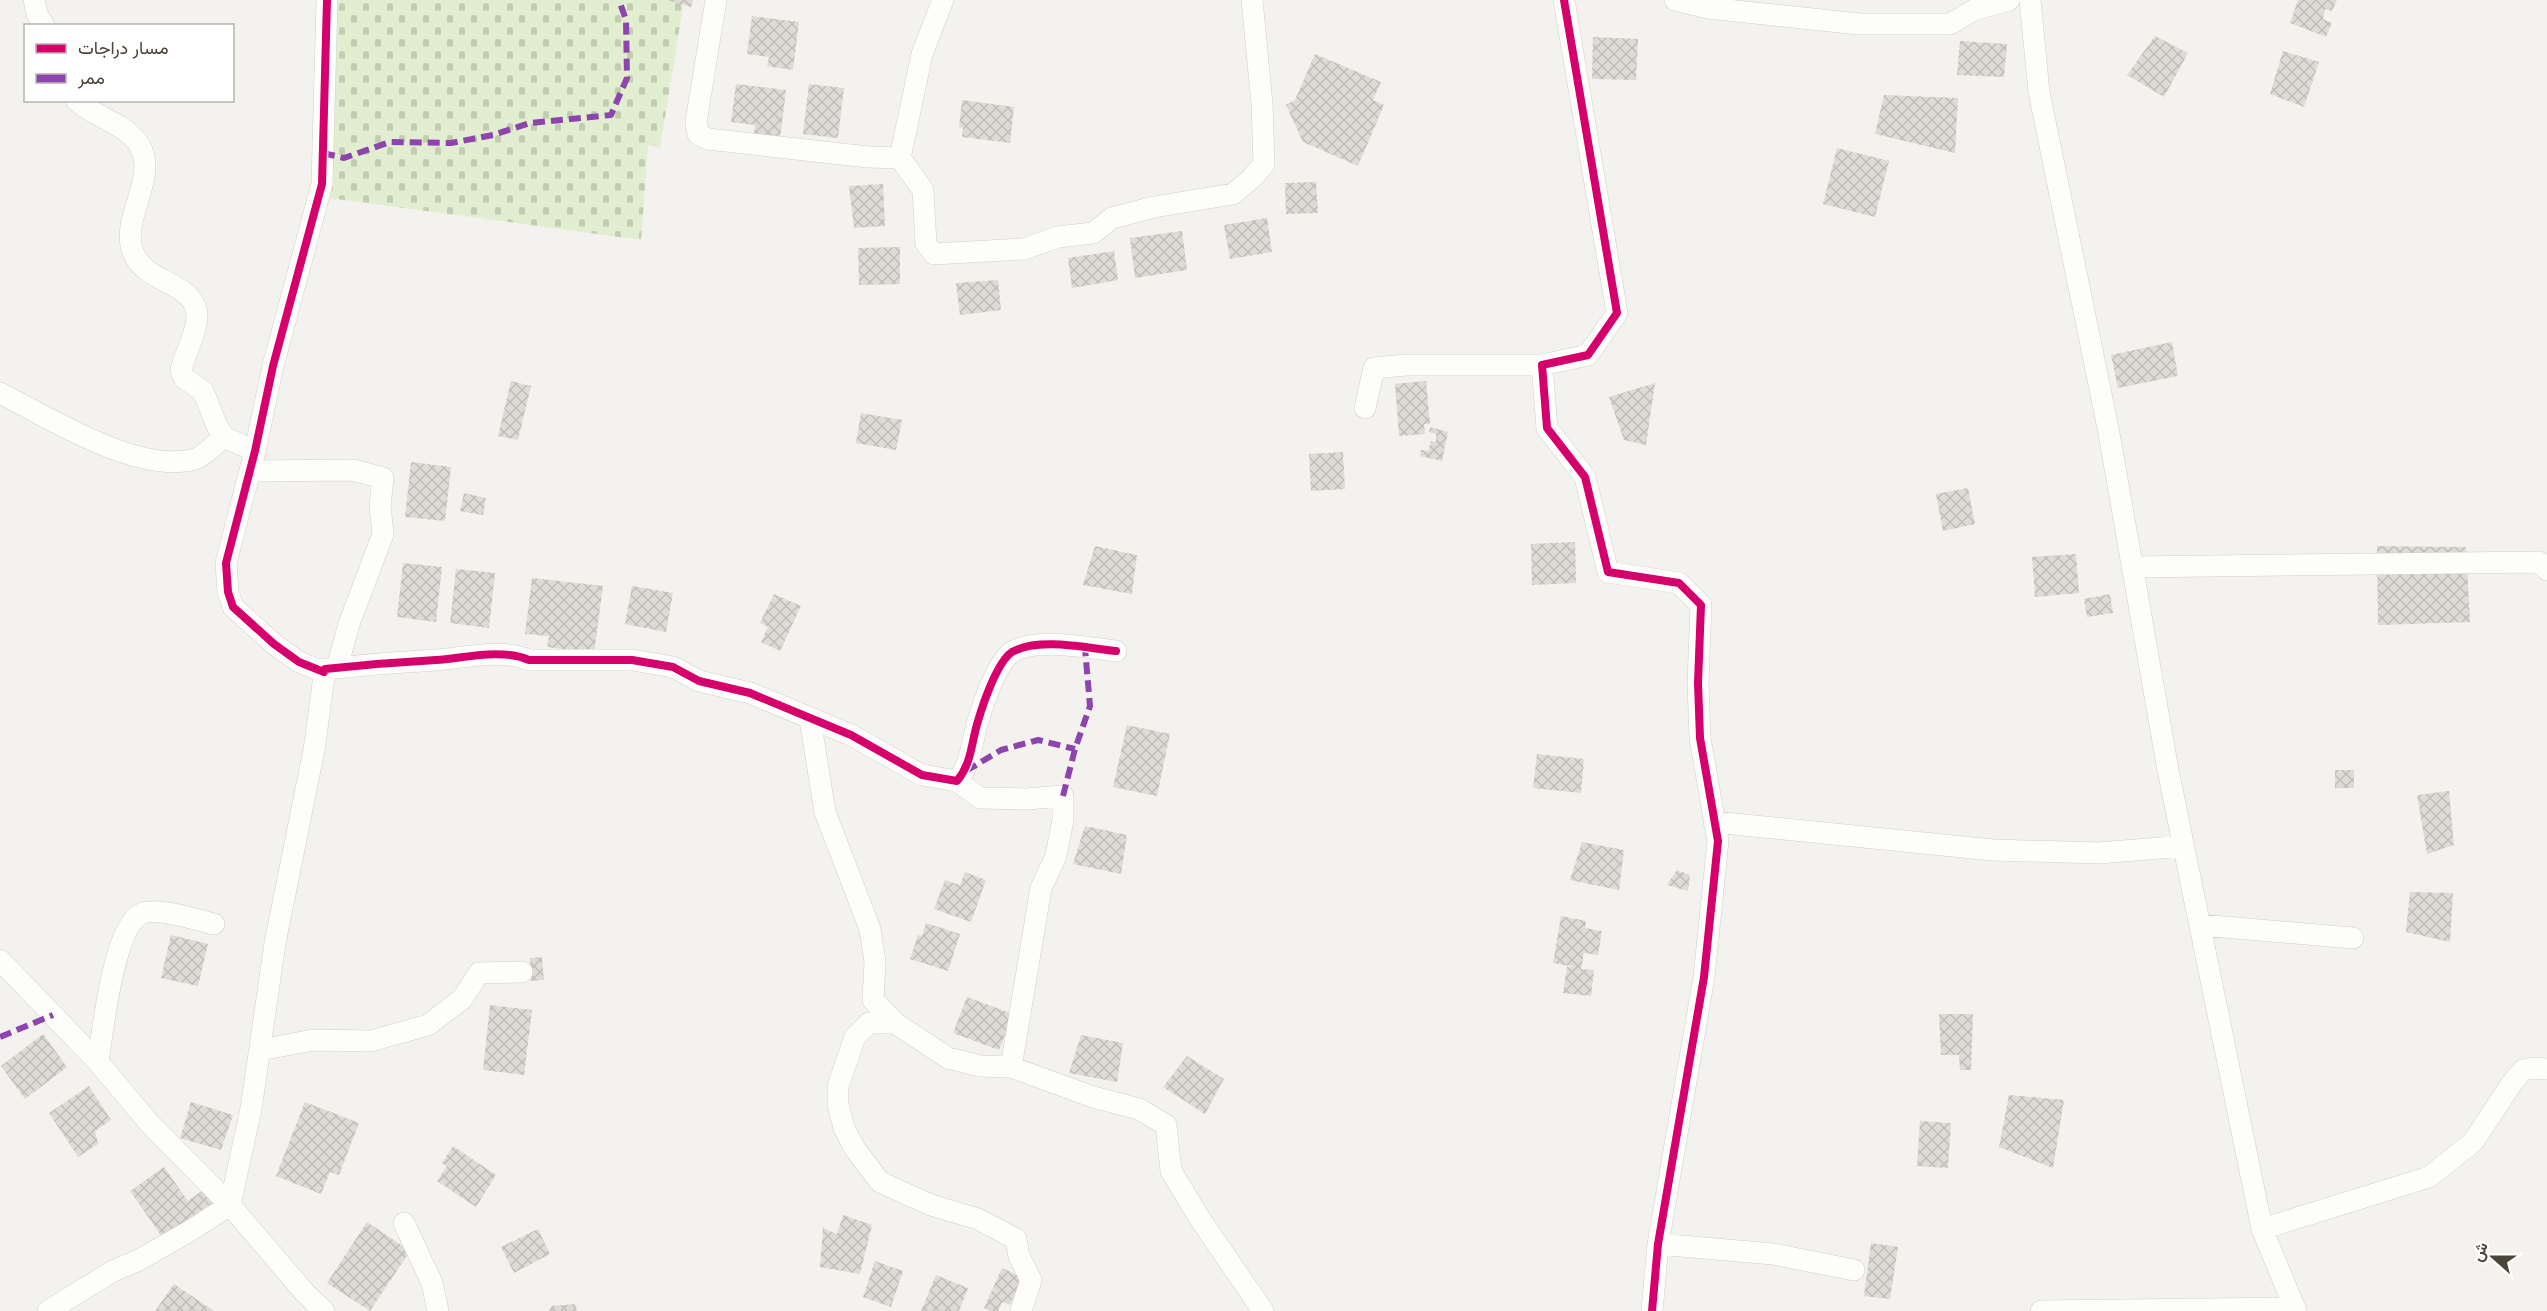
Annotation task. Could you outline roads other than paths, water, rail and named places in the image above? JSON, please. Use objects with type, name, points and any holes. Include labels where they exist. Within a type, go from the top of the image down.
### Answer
[{"type":"street","points":[[34,0],[37,14],[43,24]]},
{"type":"street","points":[[327,0],[322,184],[273,366],[253,461],[226,563],[228,592],[233,607],[274,644],[299,662],[324,672],[331,669],[386,662],[490,656],[519,656],[529,660],[632,660],[673,667],[699,681],[750,693],[851,735],[922,776],[957,781],[980,798],[1026,799],[1063,796],[1063,820],[1056,856],[1041,888],[1011,1067]]},
{"type":"street","points":[[716,0],[696,122],[698,134],[708,139],[868,157],[900,158]]},
{"type":"street","points":[[943,0],[922,54],[900,158],[923,190],[926,244],[934,254],[1024,249],[1058,237],[1093,233],[1112,218],[1154,207],[1233,194],[1264,164],[1262,104],[1252,0]]},
{"type":"street","points":[[1365,408],[1374,368],[1542,365],[1588,355],[1617,313],[1564,0]]},
{"type":"street","points":[[1675,0],[1708,8],[1859,24],[1950,24],[1976,9],[2009,0]]},
{"type":"street","points":[[2030,0],[2039,92],[2105,417],[2168,770],[2262,1229],[2296,1309],[2041,1311]]},
{"type":"street","points":[[48,1311],[113,1271],[139,1260],[188,1232],[230,1204],[251,1109],[275,943],[331,669],[383,534],[380,506],[383,478],[352,470],[253,461],[224,437],[203,391],[184,378],[181,370],[194,332],[197,316],[194,302],[184,290],[160,280],[145,269],[134,255],[128,238],[144,175],[143,155],[136,140],[125,130],[79,102]]},
{"type":"street","points":[[1542,365],[1547,428],[1585,477],[1608,573],[1679,583],[1701,605],[1698,683],[1700,738],[1718,841],[1704,977],[1658,1244],[1652,1311]]},
{"type":"street","points":[[0,393],[96,442],[140,457],[168,460],[196,459],[224,437]]},
{"type":"street","points":[[2132,567],[2539,562],[2547,570]]},
{"type":"street","points":[[957,781],[966,771],[977,723],[992,680],[1011,653],[1036,644],[1116,651]]},
{"type":"street","points":[[810,719],[825,812],[870,929],[875,962],[873,1000],[895,1023],[948,1058],[980,1065],[1011,1067],[1139,1109],[1166,1125],[1171,1171],[1200,1219],[1263,1311]]},
{"type":"street","points":[[1714,822],[1993,850],[2099,853],[2184,846]]},
{"type":"street","points":[[98,1062],[116,961],[129,924],[142,913],[157,912],[214,924]]},
{"type":"street","points":[[2201,925],[2353,938]]},
{"type":"street","points":[[0,960],[98,1062],[150,1124],[230,1204],[305,1293],[324,1311]]},
{"type":"street","points":[[260,1050],[313,1040],[371,1041],[428,1025],[462,999],[479,973],[522,972]]},
{"type":"street","points":[[895,1023],[869,1023],[855,1037],[838,1086],[838,1106],[844,1128],[855,1149],[880,1182],[931,1205],[978,1219],[1016,1239],[1019,1256],[1031,1280],[1021,1311]]},
{"type":"street","points":[[2262,1229],[2429,1177],[2473,1142],[2523,1070],[2547,1069]]},
{"type":"street","points":[[404,1222],[432,1283],[438,1311]]},
{"type":"street","points":[[1658,1244],[1773,1254],[1854,1270]]}]
